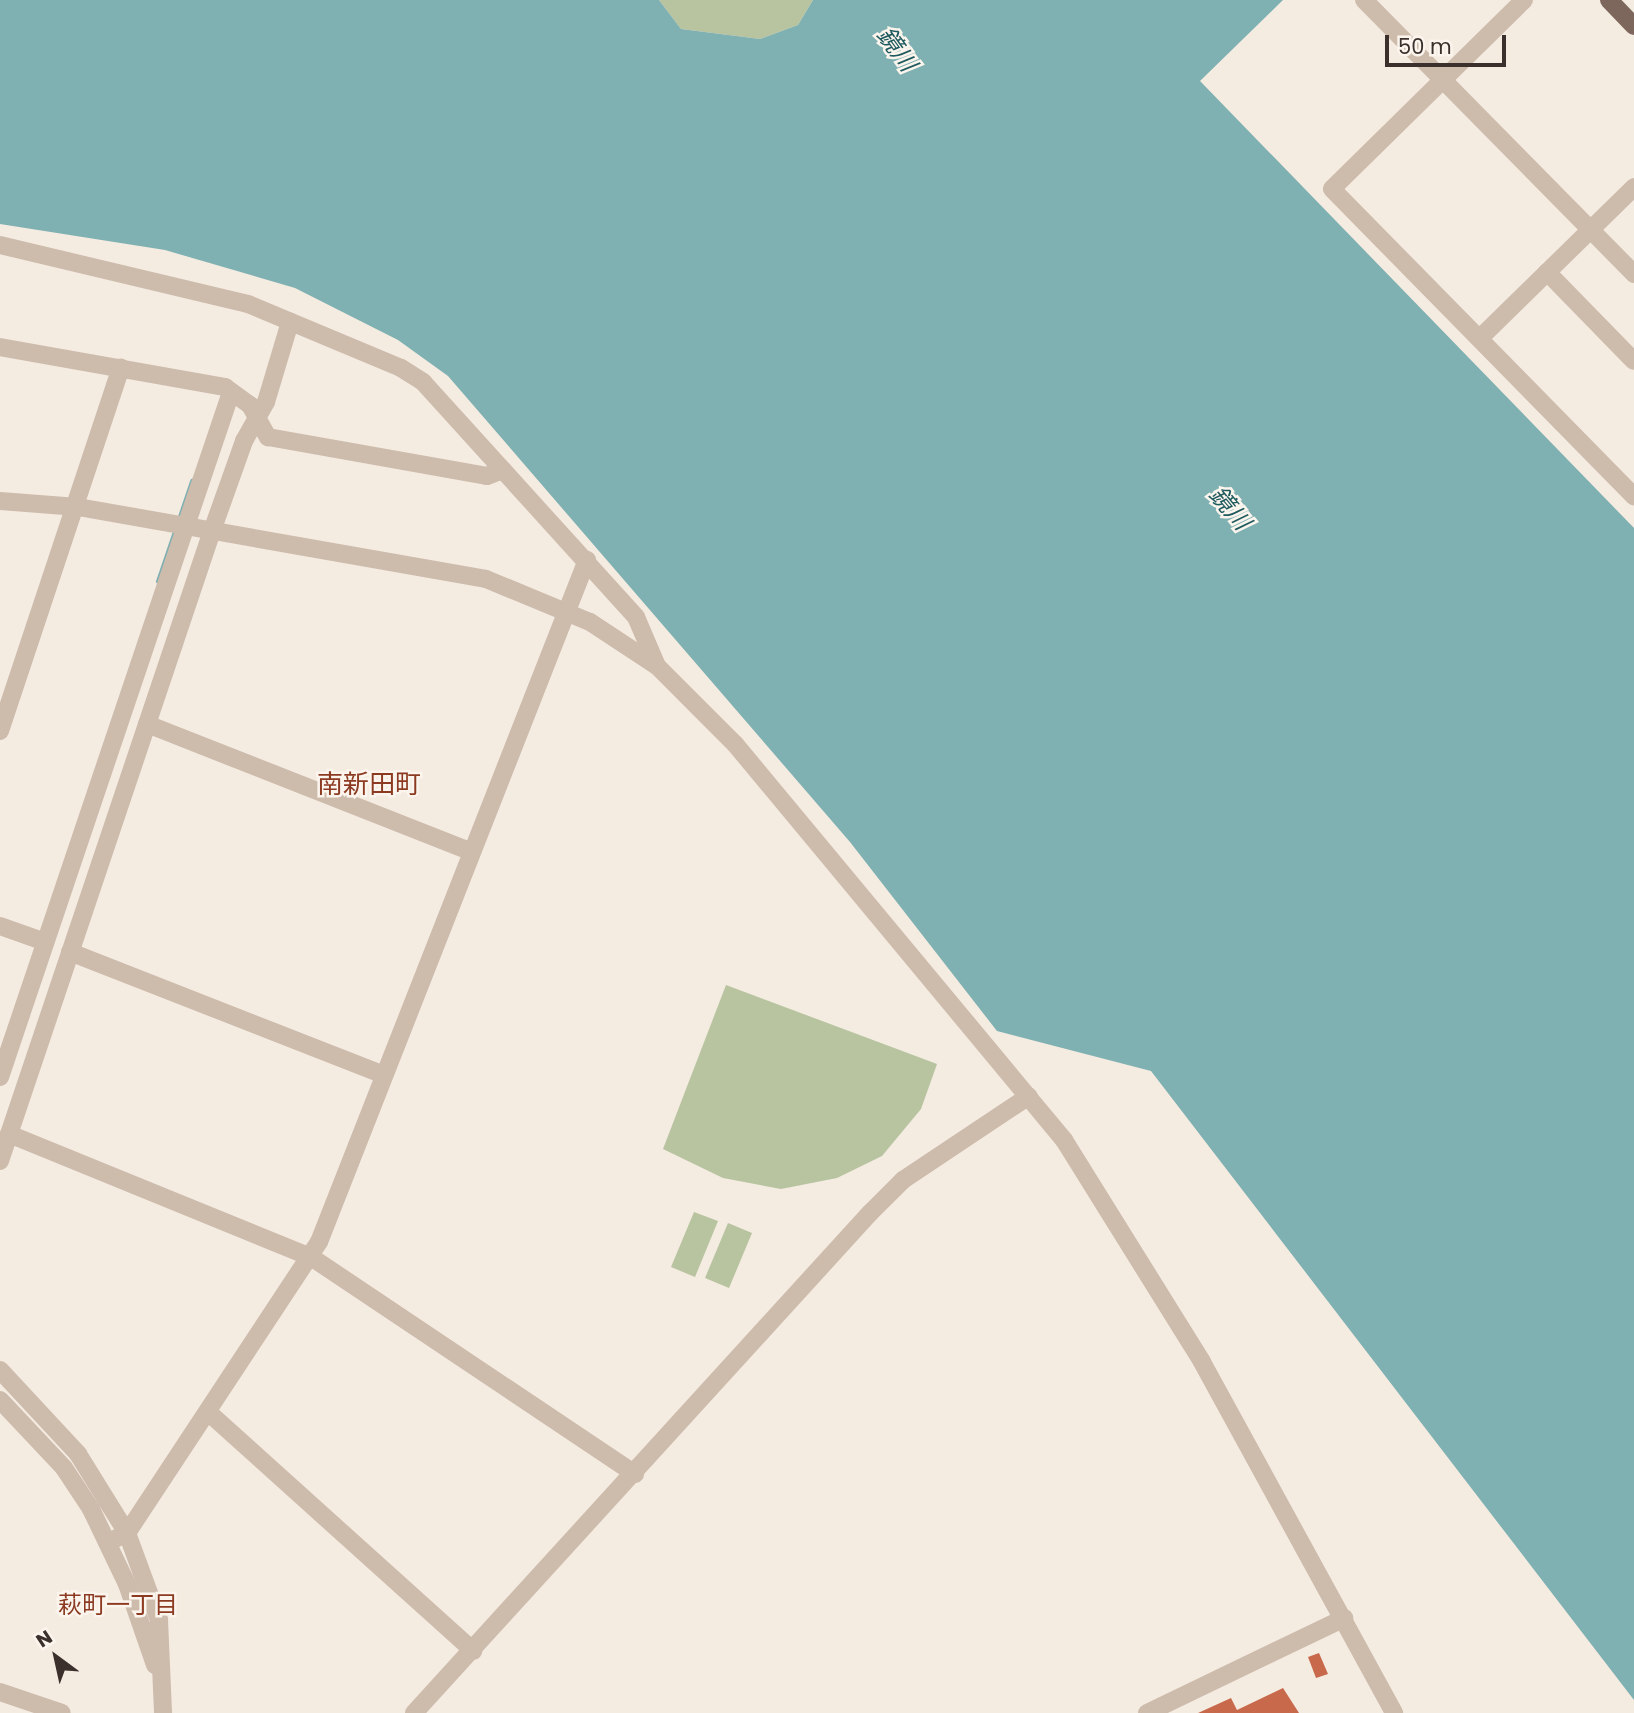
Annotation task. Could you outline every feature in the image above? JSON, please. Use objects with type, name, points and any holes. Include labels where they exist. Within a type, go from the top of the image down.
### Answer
[{"type":"main road","points":[[1609,0],[1634,26]]},
{"type":"street","points":[[1364,0],[1634,274]]},
{"type":"street","points":[[1524,0],[1332,189],[1631,489]]},
{"type":"street","points":[[1480,338],[1634,187]]},
{"type":"street","points":[[0,245],[248,304],[423,382],[636,617],[657,666]]},
{"type":"street","points":[[1547,272],[1634,361]]},
{"type":"street","points":[[0,1161],[243,441],[257,423],[290,321]]},
{"type":"street","points":[[0,347],[225,387],[230,395],[250,405],[257,423],[268,437],[487,476],[503,470]]},
{"type":"street","points":[[0,731],[4,709],[78,508],[121,368]]},
{"type":"street","points":[[0,1077],[230,395]]},
{"type":"street","points":[[0,501],[78,508],[486,579],[567,610],[657,666],[735,744],[1029,1096],[1106,1199],[1344,1618],[1394,1713]]},
{"type":"street","points":[[110,1542],[127,1533],[311,1257],[587,561]]},
{"type":"street","points":[[147,724],[472,852]]},
{"type":"street","points":[[0,926],[46,942]]},
{"type":"street","points":[[70,952],[384,1075]]},
{"type":"street","points":[[414,1713],[903,1180],[1029,1096]]},
{"type":"street","points":[[9,1134],[311,1257],[635,1474]]},
{"type":"street","points":[[0,1370],[78,1454],[127,1533],[159,1620],[158,1672],[163,1713]]},
{"type":"street","points":[[0,1400],[64,1468],[110,1542],[158,1672]]},
{"type":"street","points":[[208,1412],[472,1651]]},
{"type":"street","points":[[1147,1713],[1344,1618]]},
{"type":"street","points":[[0,1692],[62,1713]]},
{"type":"green space","points":[[659,0],[813,0],[798,25],[760,39],[681,29]]},
{"type":"green space","points":[[726,985],[937,1064],[921,1109],[882,1156],[837,1178],[781,1189],[723,1178],[663,1149]]},
{"type":"green space","points":[[694,1212],[718,1221],[695,1277],[671,1267]]},
{"type":"green space","points":[[728,1223],[752,1233],[729,1288],[705,1278]]},
{"type":"water","name":"鏡川","points":[[0,0],[659,0],[681,29],[760,39],[798,25],[813,0],[1283,0],[1200,81],[1634,528],[1634,1700],[1151,1071],[997,1031],[850,842],[448,376],[398,340],[295,288],[165,250],[0,224]]},
{"type":"building","points":[[1319,1653],[1328,1674],[1316,1678],[1308,1657]]},
{"type":"building","points":[[1283,1688],[1299,1713],[1198,1713],[1231,1698],[1237,1710]]},
{"type":"waterway","points":[[158,581],[192,481]]},
{"type":"district","name":"南新田町","points":[[369,785]]},
{"type":"district","name":"萩町一丁目","points":[[118,1605]]}]
